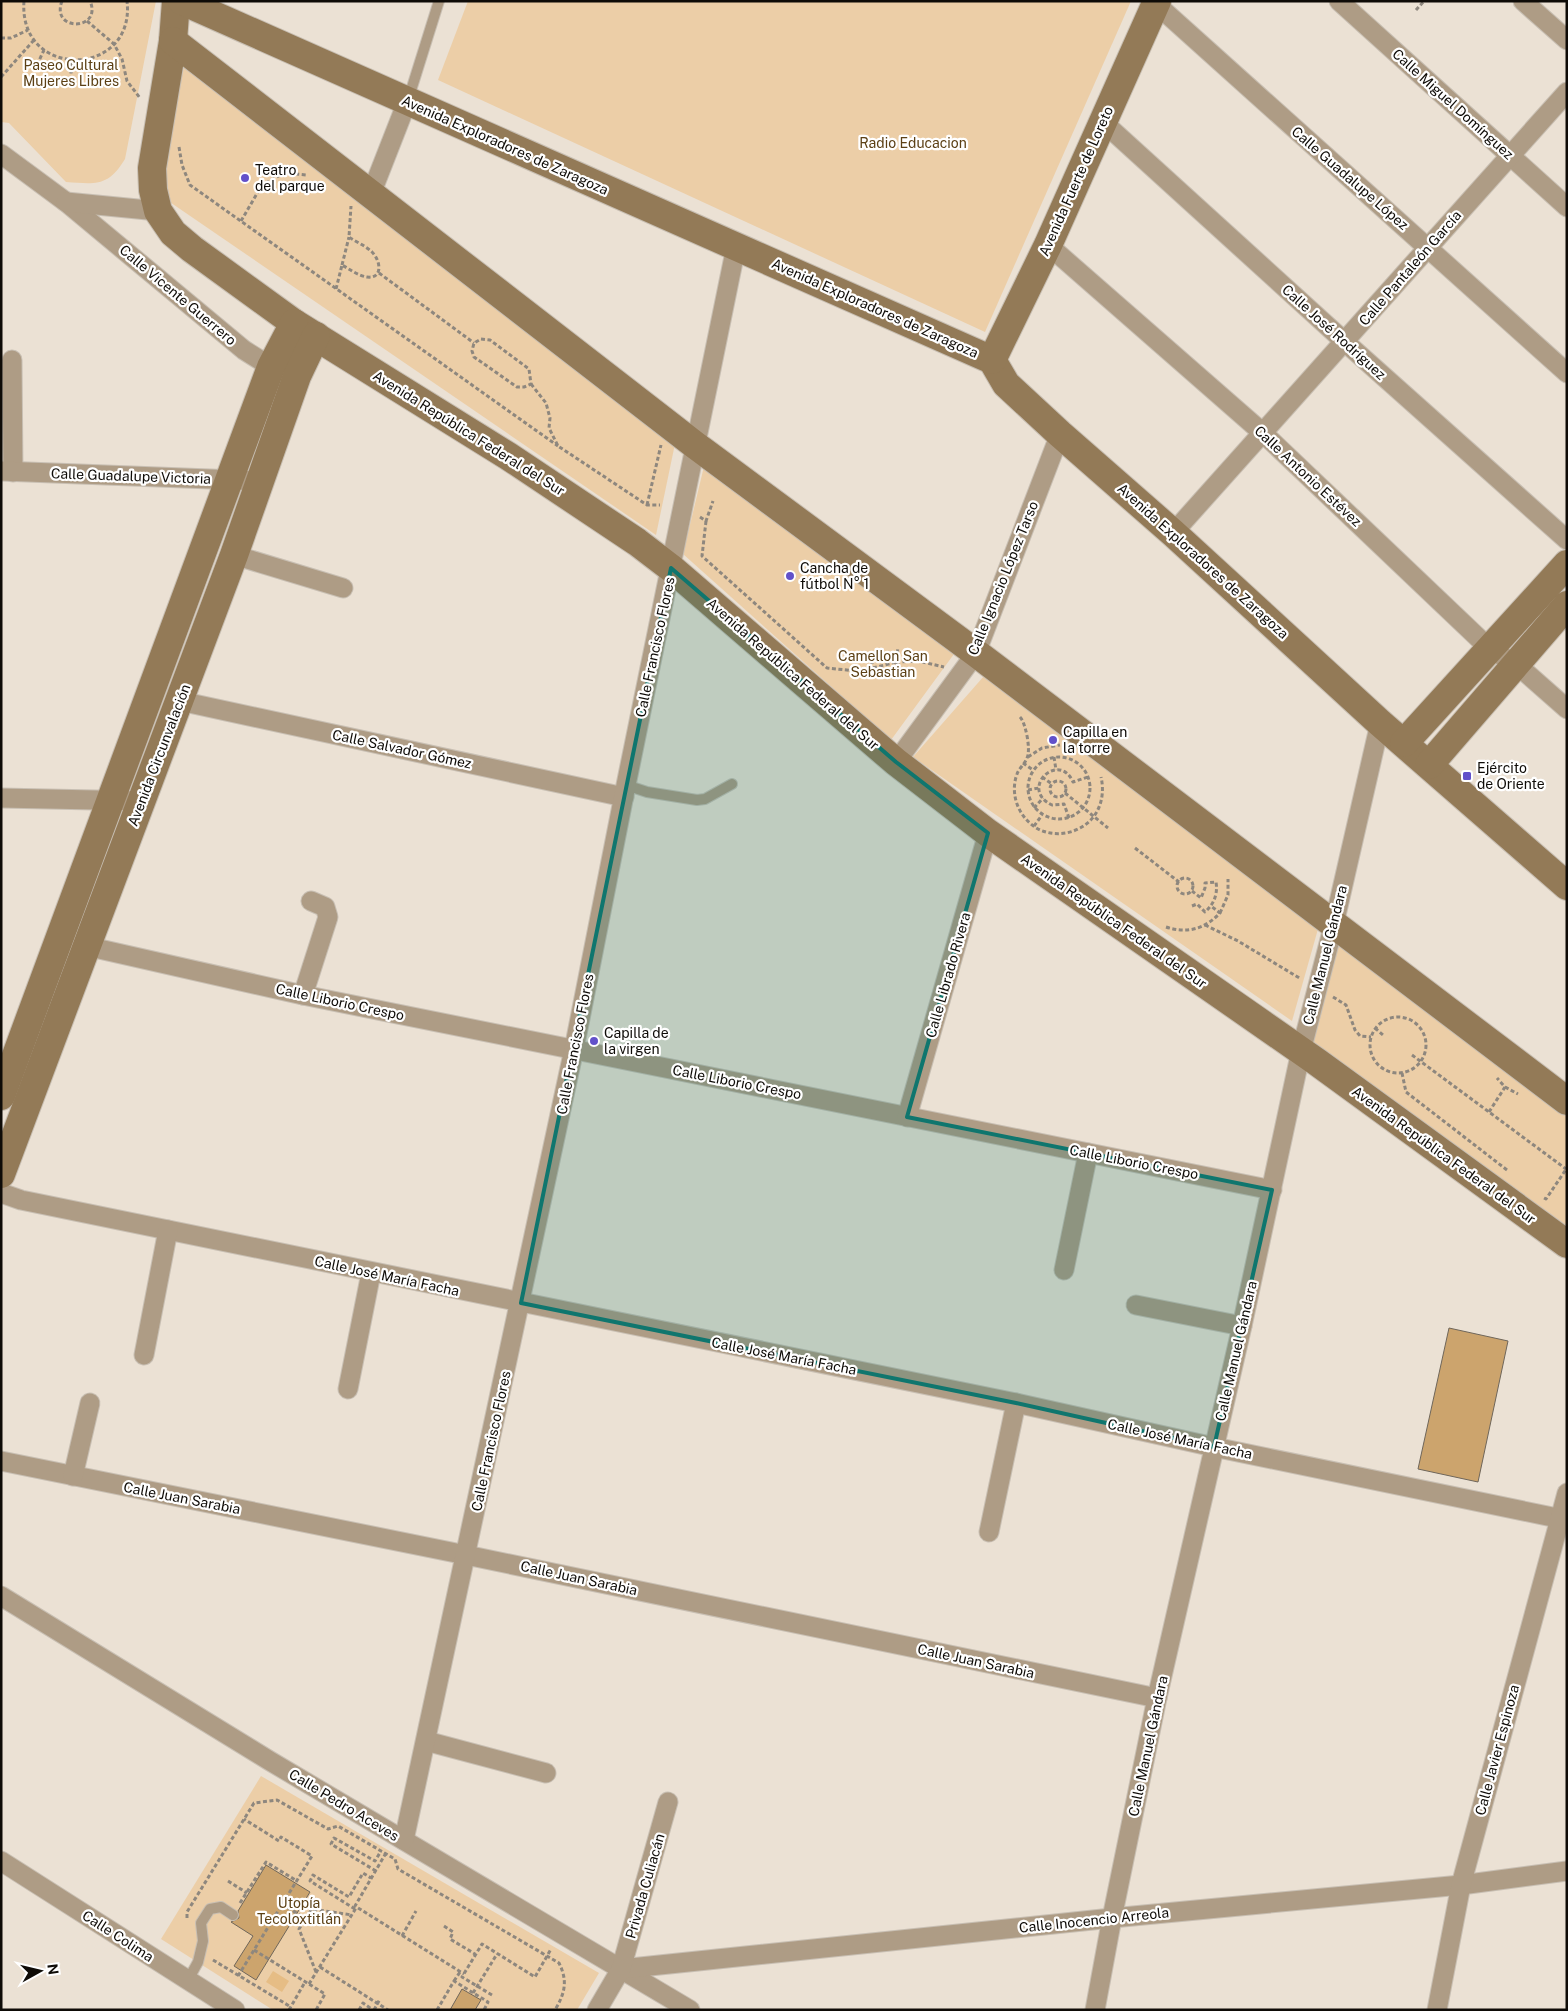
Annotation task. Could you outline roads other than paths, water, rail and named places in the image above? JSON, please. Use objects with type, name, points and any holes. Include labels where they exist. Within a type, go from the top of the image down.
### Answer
[{"type":"street","name":"Avenida República Federal del Sur","points":[[176,1],[173,41],[152,168],[153,190],[158,211],[174,232],[192,249],[305,329],[508,456],[637,542],[671,568],[896,762],[988,833],[1301,1051],[1567,1244]]},
{"type":"street","name":"Avenida Exploradores de Zaragoza","points":[[182,1],[992,360],[1006,384],[1060,434],[1173,533],[1380,723],[1567,886]]},
{"type":"street","name":"Calle Miguel Domínguez","points":[[1339,1],[1567,207]]},
{"type":"street","points":[[1523,1],[1567,40]]},
{"type":"street","name":"Avenida Fuerte de Loreto","points":[[992,360],[1048,245],[1157,2]]},
{"type":"street","name":"Calle Guadalupe López","points":[[1157,2],[1300,135],[1428,247],[1567,373]]},
{"type":"street","points":[[173,41],[360,198],[976,653],[1567,1101]]},
{"type":"street","name":"Calle Pantaleón García","points":[[1173,533],[1264,434],[1567,92]]},
{"type":"street","points":[[360,198],[407,102]]},
{"type":"street","name":"Calle José Rodríguez","points":[[1104,122],[1345,342],[1567,540]]},
{"type":"street","name":"Calle Vicente Guerrero","points":[[1,154],[66,202],[244,350],[271,367],[297,376]]},
{"type":"street","points":[[66,202],[158,211]]},
{"type":"street","name":"Calle Antonio Estévez","points":[[1048,245],[1264,434],[1491,650],[1515,663],[1567,709]]},
{"type":"street","name":"Calle Francisco Flores","points":[[404,1840],[521,1303],[574,1049],[736,246]]},
{"type":"street","points":[[1,1096],[271,367],[305,329]]},
{"type":"street","name":"Avenida Circunvalación","points":[[3,1161],[180,701],[261,481],[297,376],[305,329]]},
{"type":"street","points":[[7,472],[12,360]]},
{"type":"street","name":"Calle Ignacio López Tarso","points":[[896,762],[976,653],[1060,434]]},
{"type":"street","name":"Calle Guadalupe Victoria","points":[[7,472],[261,481]]},
{"type":"street","points":[[234,555],[343,588]]},
{"type":"street","points":[[1404,743],[1491,650],[1567,564]]},
{"type":"street","points":[[1429,765],[1567,605]]},
{"type":"street","points":[[174,632],[202,638]]},
{"type":"street","name":"Calle Salvador Gómez","points":[[180,701],[625,792]]},
{"type":"street","name":"Calle Manuel Gándara","points":[[1095,2010],[1157,1698],[1242,1326],[1301,1051],[1334,924],[1380,723]]},
{"type":"street","points":[[1,798],[142,801]]},
{"type":"street","name":"Calle Librado Rivera","points":[[907,1117],[988,833]]},
{"type":"street","points":[[303,994],[328,917],[325,907],[311,901]]},
{"type":"street","name":"Calle Liborio Crespo","points":[[86,946],[303,994],[1272,1190]]},
{"type":"street","points":[[1064,1270],[1088,1153]]},
{"type":"street","name":"Calle José María Facha","points":[[1,1193],[21,1200],[371,1273],[1016,1402],[1214,1447],[1563,1519]]},
{"type":"street","points":[[144,1355],[168,1230]]},
{"type":"street","points":[[348,1388],[371,1273]]},
{"type":"street","points":[[1136,1305],[1242,1326]]},
{"type":"street","points":[[989,1532],[1016,1402]]},
{"type":"street","points":[[73,1476],[90,1403]]},
{"type":"street","name":"Calle Juan Sarabia","points":[[1,1461],[1157,1698]]},
{"type":"street","name":"Calle Javier Espinoza","points":[[1437,2010],[1461,1885],[1563,1519],[1567,1493]]},
{"type":"street","name":"Calle Pedro Aceves","points":[[1,1596],[270,1760],[690,2010]]},
{"type":"street","points":[[426,1741],[546,1773]]},
{"type":"street","name":"Privada Culiacán","points":[[597,2010],[621,1969],[668,1802]]},
{"type":"street","name":"Calle Colima","points":[[1,1861],[235,2010]]},
{"type":"street","name":"Calle Inocencio Arreola","points":[[621,1969],[1112,1918],[1461,1885],[1567,1871]]},
{"type":"lane","points":[[407,102],[439,1]]},
{"type":"lane","points":[[625,792],[647,792],[697,800],[705,799],[732,784]]},
{"type":"lane","points":[[188,1980],[198,1962],[202,1949],[201,1923],[210,1909],[221,1907],[233,1915]]},
{"type":"place","name":"Teatro del parque","points":[[245,178]]},
{"type":"place","name":"Cancha de fútbol N° 1","points":[[790,576]]},
{"type":"place","name":"Capilla en la torre","points":[[1053,740]]},
{"type":"place","name":"Ejército de Oriente","points":[[1467,776]]},
{"type":"place","name":"Capilla de la virgen","points":[[594,1041]]},
{"type":"park label","name":"Paseo Cultural Mujeres Libres","points":[[71,74]]},
{"type":"park label","name":"Radio Educacion","points":[[913,143]]},
{"type":"park label","name":"Camellon San Sebastian","points":[[883,664]]},
{"type":"park label","name":"Utopía Tecoloxtitlán","points":[[299,1912]]}]
